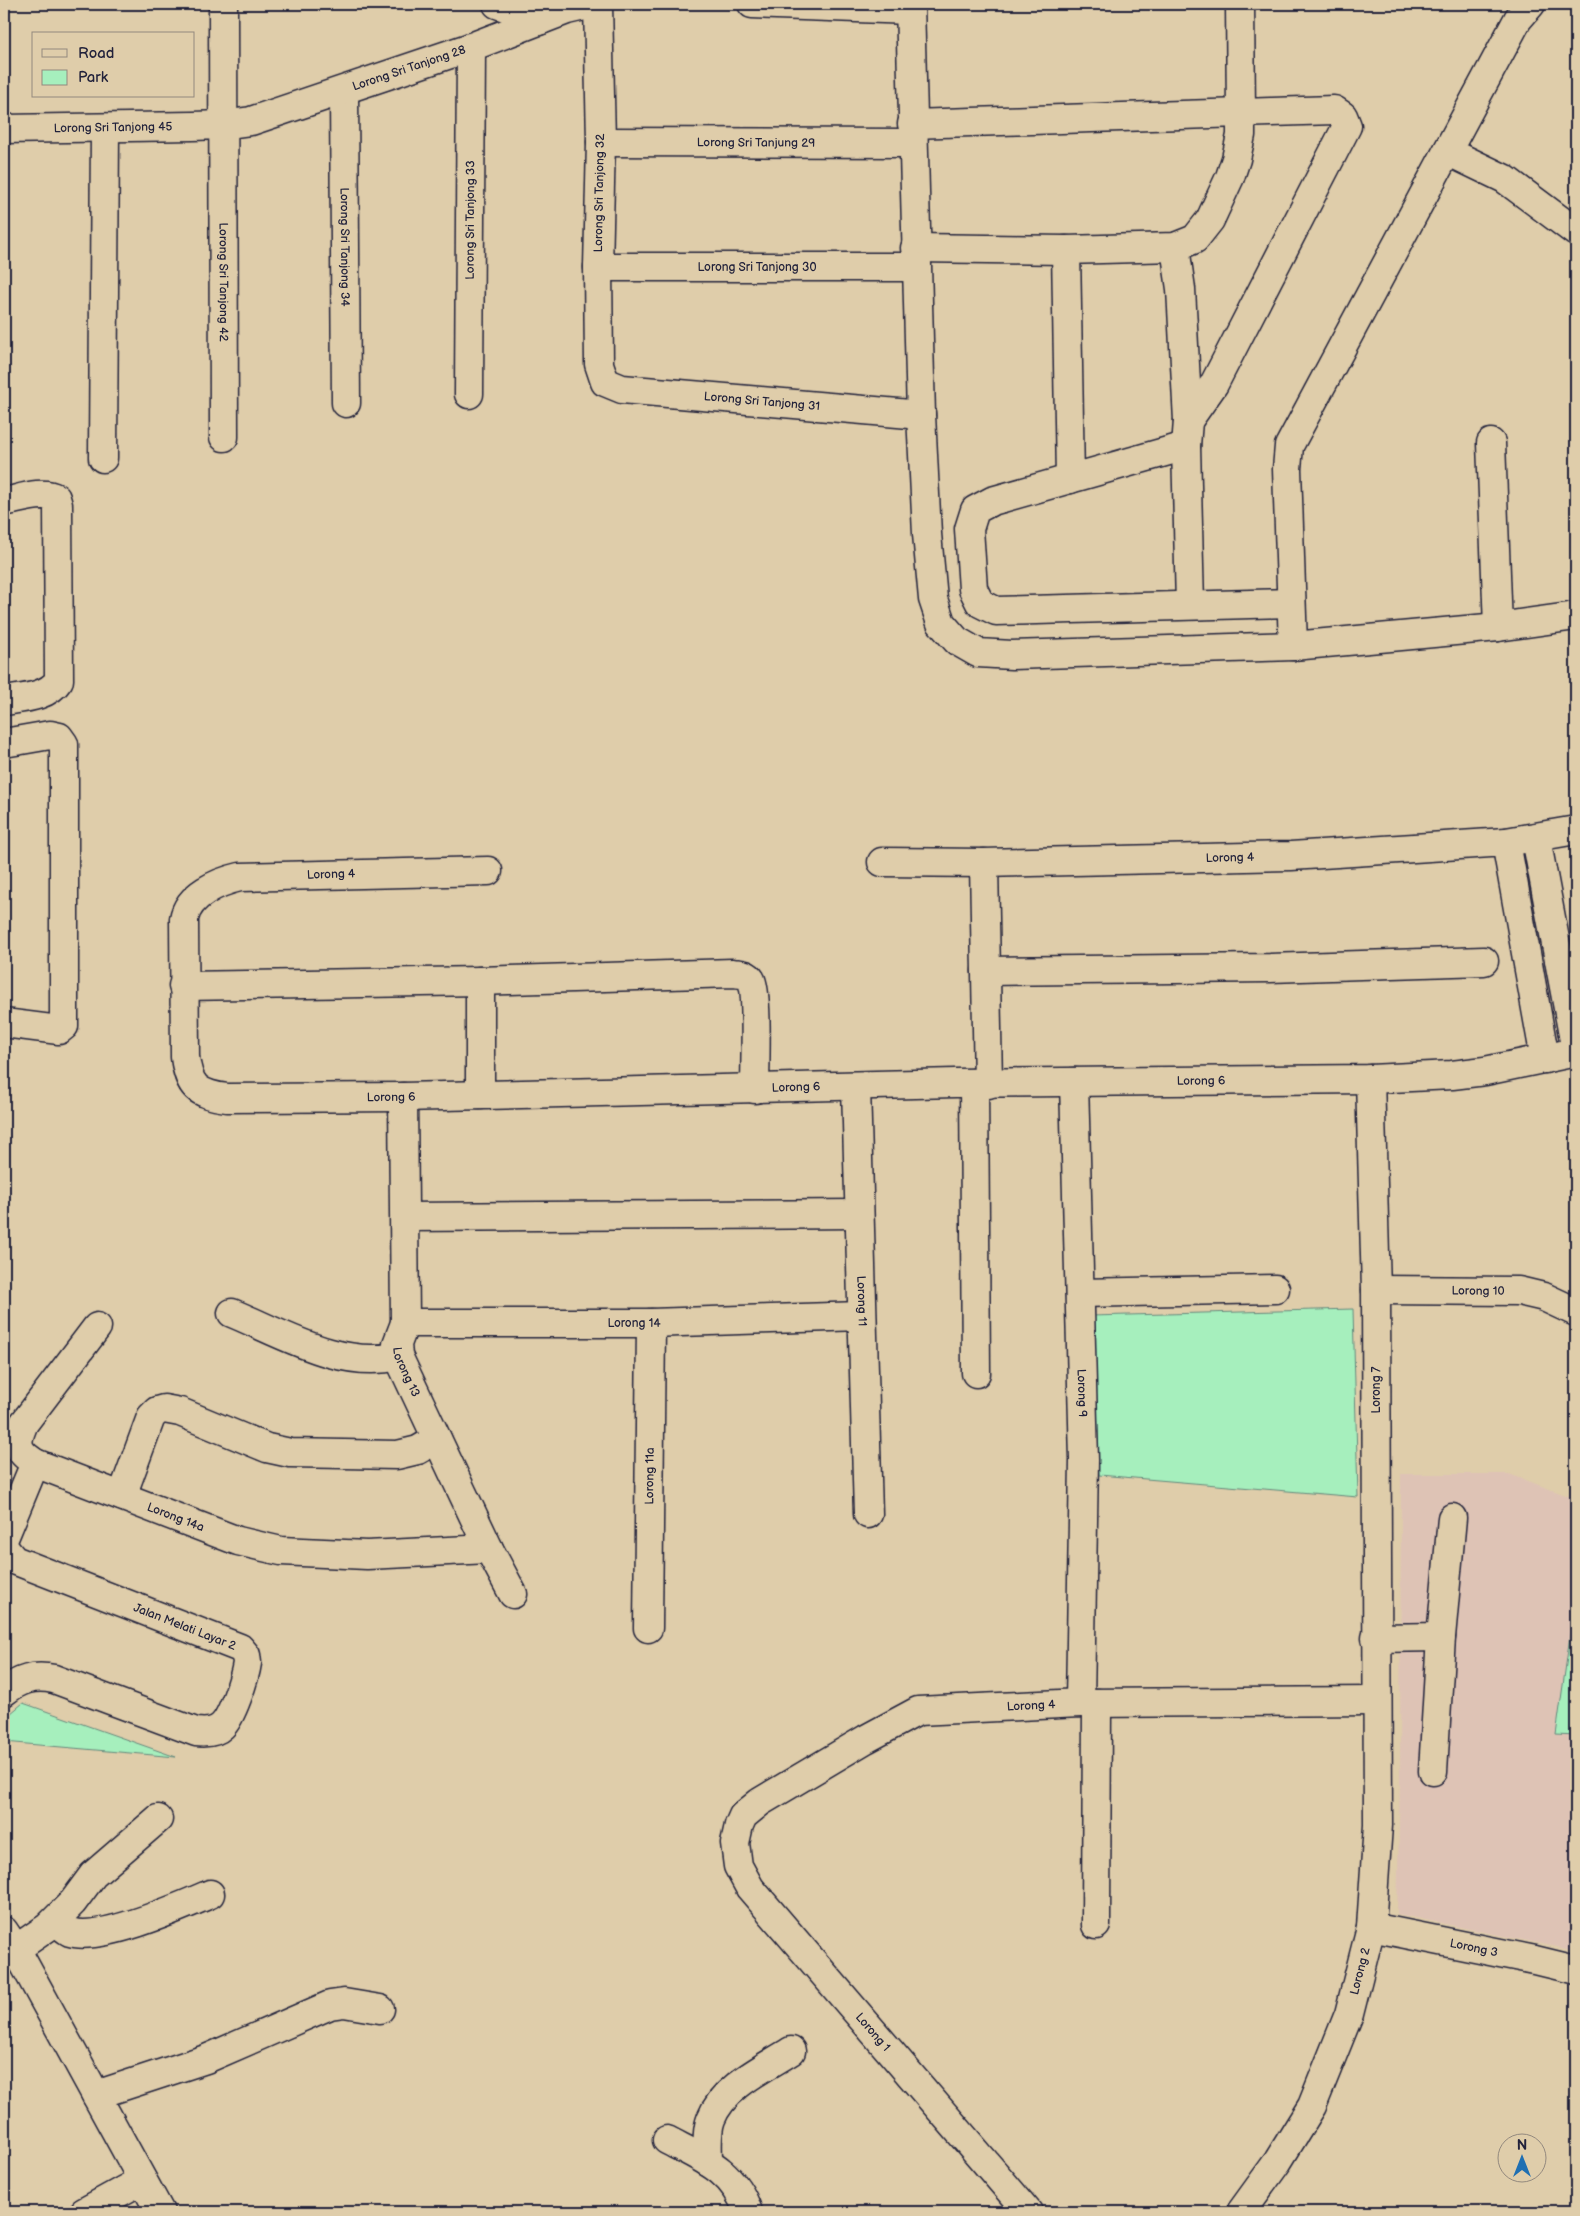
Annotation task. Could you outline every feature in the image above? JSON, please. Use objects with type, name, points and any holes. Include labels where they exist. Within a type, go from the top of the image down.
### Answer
[{"type":"street","name":"Lorong Sri Tanjong 42","points":[[223,4],[224,437]]},
{"type":"street","points":[[497,4],[541,20]]},
{"type":"street","name":"Lorong Sri Tanjong 28","points":[[222,125],[251,121],[344,91],[471,47],[567,10],[593,4]]},
{"type":"street","name":"Lorong Sri Tanjong 32","points":[[598,4],[601,142],[598,267],[599,364],[605,382]]},
{"type":"street","points":[[752,4],[910,7],[915,257],[927,534],[933,599],[940,623],[957,642],[978,653],[1012,656],[1293,646],[1498,627],[1576,616]]},
{"type":"street","points":[[1190,605],[1187,433],[1181,288],[1174,247],[1195,239],[1210,220],[1230,177],[1236,159],[1241,135],[1242,114],[1240,4]]},
{"type":"street","points":[[1293,646],[1286,469],[1289,446],[1449,152],[1518,19],[1531,4]]},
{"type":"street","name":"Lorong Sri Tanjong 33","points":[[469,394],[471,47]]},
{"type":"street","name":"Lorong Sri Tanjong 34","points":[[344,91],[346,403]]},
{"type":"street","name":"Lorong Sri Tanjung 29","points":[[601,142],[912,134],[1334,110],[1343,116],[1347,126],[1187,433]]},
{"type":"street","name":"Lorong Sri Tanjong 45","points":[[4,129],[222,125]]},
{"type":"street","points":[[103,458],[105,128]]},
{"type":"street","points":[[1449,152],[1505,178],[1576,232]]},
{"type":"street","name":"Lorong Sri Tanjong 30","points":[[598,267],[1174,247]]},
{"type":"street","points":[[1066,250],[1070,479]]},
{"type":"street","name":"Lorong Sri Tanjong 31","points":[[605,382],[622,389],[921,415]]},
{"type":"street","points":[[1187,433],[1070,479],[992,501],[975,510],[969,529],[972,589],[980,603],[996,611],[1291,603]]},
{"type":"street","points":[[1491,443],[1498,627]]},
{"type":"street","points":[[4,502],[43,494],[50,494],[56,498],[58,505],[59,680],[54,688],[47,691],[4,701]]},
{"type":"street","points":[[4,743],[50,734],[59,737],[64,744],[64,1026],[59,1030],[4,1023]]},
{"type":"street","name":"Lorong 4","points":[[882,862],[984,863],[1291,856],[1506,842],[1576,830]]},
{"type":"street","points":[[1536,838],[1576,1051]]},
{"type":"street","points":[[1506,842],[1545,1059]]},
{"type":"street","points":[[976,1373],[981,1083],[986,971],[984,863]]},
{"type":"street","name":"Lorong 4","points":[[186,911],[190,904],[215,884],[240,877],[488,872]]},
{"type":"street","name":"Lorong 6","points":[[186,911],[183,986],[187,1075],[194,1087],[208,1095],[226,1098],[403,1097],[981,1083],[1370,1079],[1452,1075],[1485,1071],[1576,1051]]},
{"type":"street","points":[[986,971],[1270,968],[1484,961]]},
{"type":"street","points":[[183,986],[480,981],[734,973],[746,975],[752,981],[755,1008],[755,1089]]},
{"type":"street","points":[[480,981],[480,1095]]},
{"type":"street","name":"Lorong 7","points":[[1370,1079],[1376,1290],[1377,1701]]},
{"type":"street","name":"Lorong 9","points":[[1074,1082],[1096,1925]]},
{"type":"street","name":"Lorong 11","points":[[856,1087],[868,1514]]},
{"type":"street","name":"Lorong 13","points":[[403,1097],[405,1323],[397,1344],[398,1356],[489,1549],[513,1594]]},
{"type":"street","points":[[405,1217],[859,1214]]},
{"type":"street","points":[[1080,1293],[1275,1290]]},
{"type":"street","name":"Lorong 10","points":[[1376,1290],[1519,1290],[1544,1297],[1576,1312]]},
{"type":"street","points":[[232,1313],[337,1356],[382,1360],[398,1356]]},
{"type":"street","name":"Lorong 14","points":[[405,1323],[651,1323],[861,1316]]},
{"type":"street","name":"Lorong 11a","points":[[648,1628],[651,1323]]},
{"type":"street","name":"Lorong 14a","points":[[97,1327],[24,1423],[18,1437],[18,1445],[21,1452],[35,1463],[238,1541],[281,1552],[367,1555],[489,1549]]},
{"type":"street","points":[[122,1496],[151,1417],[157,1411],[164,1409],[180,1412],[267,1448],[290,1453],[397,1456],[418,1450],[437,1439]]},
{"type":"street","points":[[4,1538],[35,1463]]},
{"type":"street","points":[[1433,1771],[1441,1637],[1452,1518]]},
{"type":"street","name":"Jalan Melati Layar 2","points":[[4,1548],[14,1560],[240,1648],[246,1655],[247,1663],[227,1720],[214,1732],[196,1732],[54,1679],[41,1676],[26,1678],[15,1683],[4,1692]]},
{"type":"street","points":[[1376,1638],[1441,1637]]},
{"type":"street","name":"Lorong 4","points":[[735,1843],[743,1816],[760,1802],[866,1739],[918,1711],[1089,1703],[1377,1701]]},
{"type":"street","name":"Lorong 2","points":[[1241,2212],[1278,2161],[1312,2106],[1349,2014],[1372,1927],[1378,1825],[1377,1701]]},
{"type":"street","points":[[158,1819],[93,1874],[73,1902],[55,1920],[10,1940],[160,2212]]},
{"type":"street","name":"Lorong 1","points":[[735,1843],[738,1866],[750,1888],[1028,2212]]},
{"type":"street","points":[[55,1920],[68,1931],[92,1934],[156,1917],[210,1894]]},
{"type":"street","name":"Lorong 3","points":[[1372,1927],[1576,1970]]},
{"type":"street","points":[[96,2095],[206,2059],[330,2005],[344,2002],[380,2009]]},
{"type":"street","points":[[708,2162],[711,2119],[722,2101],[740,2083],[791,2051]]},
{"type":"street","points":[[666,2140],[708,2162],[736,2185],[748,2212]]},
{"type":"street","points":[[84,2212],[142,2180]]},
{"type":"shaded area","points":[[1401,1474],[1509,1474],[1576,1499],[1576,1951],[1397,1914],[1400,1780]]},
{"type":"green space","points":[[1353,1309],[1358,1497],[1099,1475],[1091,1316]]},
{"type":"green space","points":[[1576,1593],[1576,1736],[1556,1735]]},
{"type":"green space","points":[[23,1703],[176,1757],[4,1742],[4,1719]]}]
